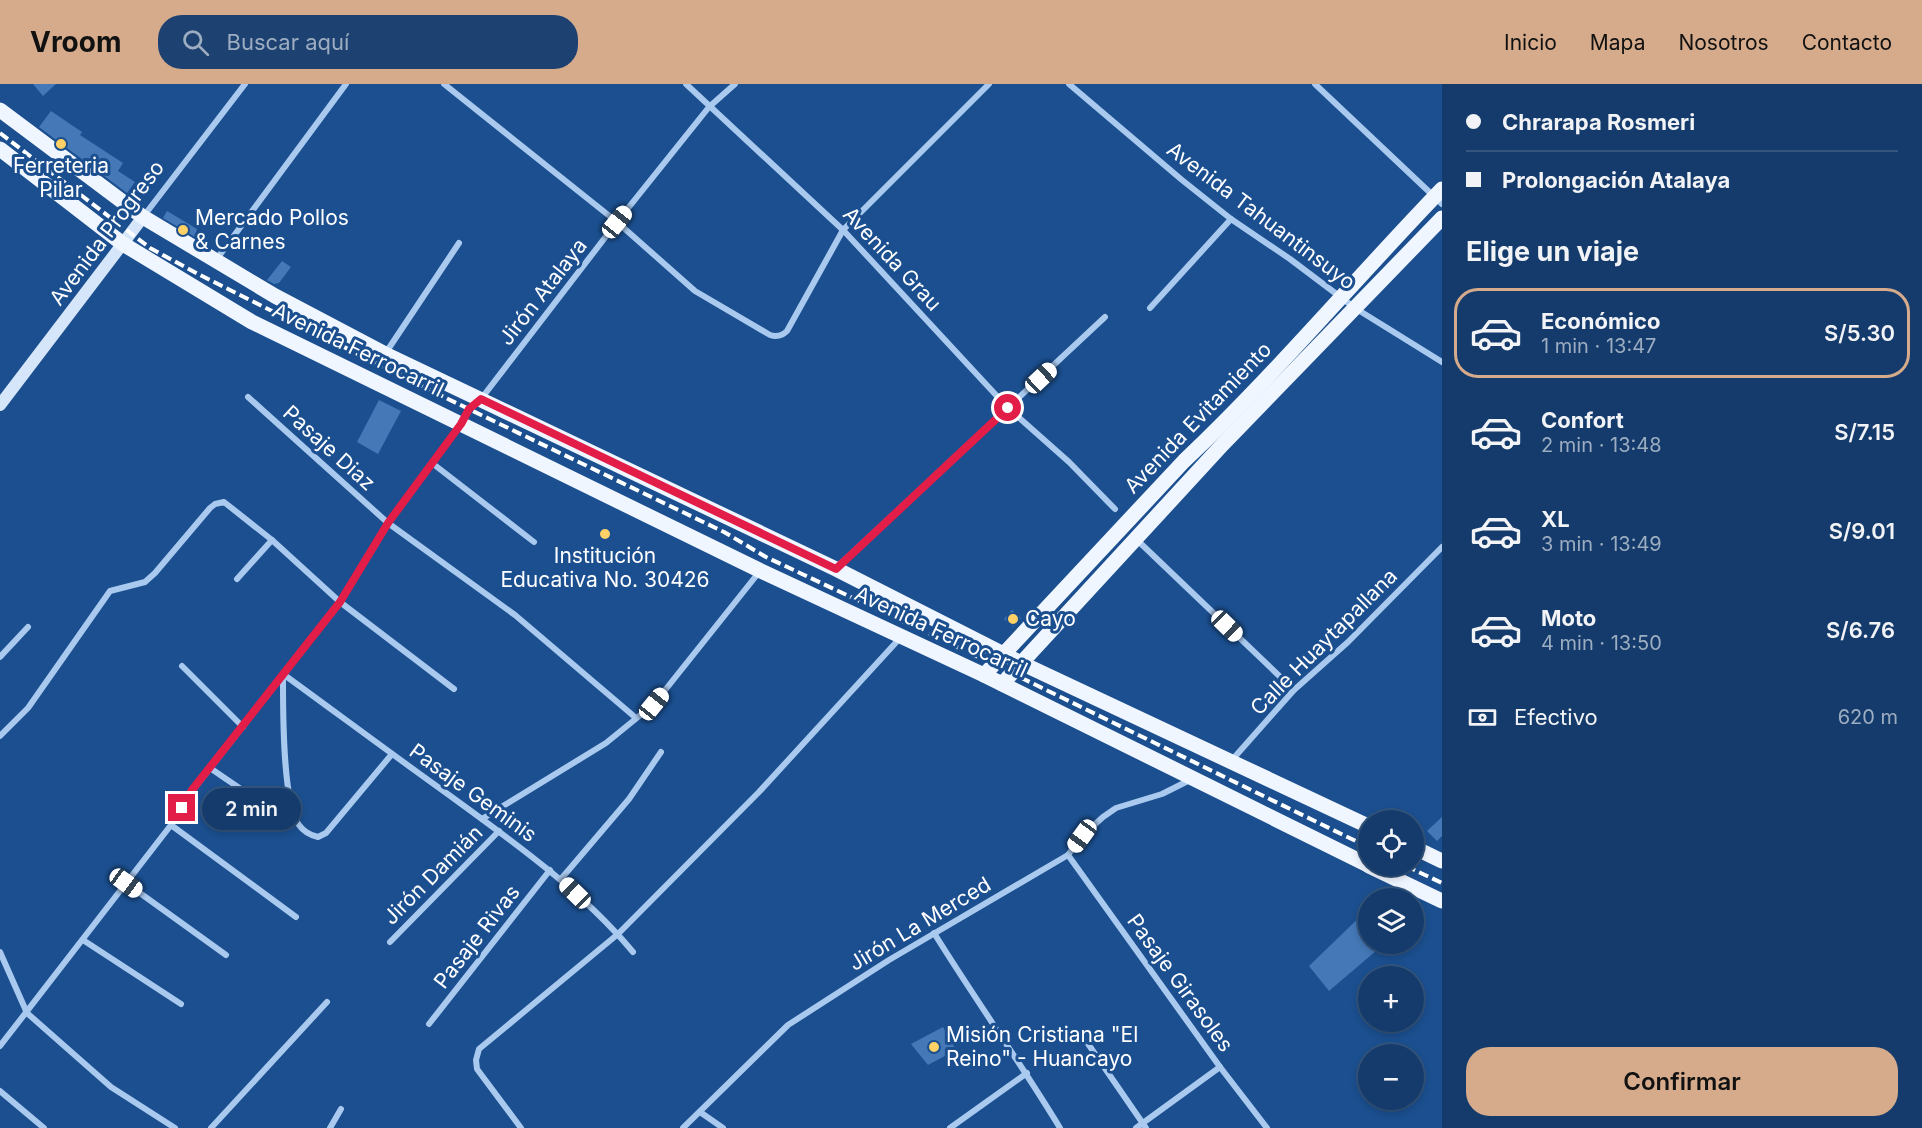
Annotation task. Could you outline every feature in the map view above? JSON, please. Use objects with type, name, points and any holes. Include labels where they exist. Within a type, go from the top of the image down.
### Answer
[{"type":"main road","name":"Avenida Ferrocarril","points":[[0,110],[143,217],[274,296],[475,404],[836,569],[1022,663],[1358,821]]},
{"type":"main road","name":"Avenida Ferrocarril","points":[[2,155],[123,244],[252,322],[761,571],[984,675],[1358,860]]},
{"type":"main road","name":"Avenida Evitamiento","points":[[984,675],[1184,461],[1212,435],[1439,197]]},
{"type":"main road","name":"Avenida Evitamiento","points":[[1002,684],[1223,444],[1442,218]]},
{"type":"main road","points":[[1424,852],[1442,861]]},
{"type":"main road","name":"Avenida Ferrocarril","points":[[1391,876],[1442,901]]},
{"type":"street","name":"Avenida Progreso","points":[[0,405],[245,84]]},
{"type":"street","points":[[216,261],[346,84]]},
{"type":"street","points":[[444,84],[617,222],[695,291],[770,335],[783,335],[787,331],[843,230],[989,84]]},
{"type":"street","name":"Avenida Grau","points":[[686,84],[843,230],[1008,408],[1069,462],[1115,509]]},
{"type":"street","name":"Jirón Atalaya","points":[[0,1046],[171,825],[192,790],[340,602],[388,523],[475,404],[709,107],[735,84]]},
{"type":"street","name":"Avenida Tahuantinsuyo","points":[[1069,84],[1231,219],[1355,308],[1442,362]]},
{"type":"street","points":[[1315,84],[1439,197]]},
{"type":"street","points":[[1150,308],[1231,219]]},
{"type":"street","points":[[385,354],[459,243]]},
{"type":"street","points":[[836,569],[1105,317]]},
{"type":"street","name":"Pasaje Diaz","points":[[248,398],[388,523],[515,615],[636,718]]},
{"type":"street","points":[[432,463],[534,542]]},
{"type":"street","points":[[0,736],[28,708],[110,591],[145,582],[210,508],[224,502],[272,540],[340,602],[454,689]]},
{"type":"street","points":[[1136,538],[1294,690]]},
{"type":"street","points":[[237,579],[272,540]]},
{"type":"street","name":"Calle Huaytapallana","points":[[1231,761],[1294,690],[1348,642],[1442,547]]},
{"type":"street","points":[[482,819],[606,744],[654,704],[761,571]]},
{"type":"street","points":[[0,657],[28,627]]},
{"type":"street","points":[[521,1128],[477,1069],[476,1060],[479,1050],[618,934],[759,792],[901,636]]},
{"type":"street","points":[[182,666],[243,727]]},
{"type":"street","points":[[283,674],[284,751],[291,807],[297,824],[307,834],[318,837],[326,834],[392,754]]},
{"type":"street","name":"Pasaje Geminis","points":[[283,674],[550,870],[618,934],[633,952]]},
{"type":"street","points":[[561,879],[629,799],[661,752]]},
{"type":"street","points":[[210,768],[254,798]]},
{"type":"street","name":"Jirón La Merced","points":[[683,1128],[788,1025],[889,960],[1068,855],[1082,836],[1116,808],[1162,794],[1193,779]]},
{"type":"street","points":[[171,825],[296,917]]},
{"type":"street","name":"Jirón Damián","points":[[390,942],[499,831]]},
{"type":"street","name":"Pasaje Girasoles","points":[[1068,855],[1220,1067],[1267,1128]]},
{"type":"street","name":"Pasaje Rivas","points":[[429,1024],[550,870]]},
{"type":"street","points":[[126,883],[226,955]]},
{"type":"street","points":[[934,933],[968,988],[1027,1073],[1060,1128]]},
{"type":"street","points":[[82,940],[181,1004]]},
{"type":"street","points":[[0,952],[27,1013],[111,1087],[175,1128]]},
{"type":"street","points":[[211,1128],[327,1002]]},
{"type":"street","points":[[1082,1035],[1145,1126]]},
{"type":"street","points":[[1136,1128],[1145,1126],[1220,1067]]},
{"type":"street","points":[[950,1128],[1027,1073]]},
{"type":"street","points":[[0,1091],[44,1128]]},
{"type":"street","points":[[330,1128],[341,1109]]},
{"type":"street","points":[[700,1112],[723,1128]]},
{"type":"building","points":[[33,84],[56,84],[43,96]]},
{"type":"building","points":[[51,111],[82,132],[80,135],[123,163],[118,171],[135,182],[127,193],[39,127]]},
{"type":"building","points":[[167,211],[197,229],[195,237],[163,218]]},
{"type":"building","points":[[282,261],[291,267],[279,283],[274,284],[267,280]]},
{"type":"building","points":[[379,400],[401,411],[378,454],[357,442]]},
{"type":"building","name":"Cayo","points":[[1012,610],[1021,618],[1013,627],[1004,619]]},
{"type":"building","points":[[1442,817],[1442,836],[1437,841],[1427,831]]},
{"type":"building","points":[[1358,919],[1358,954],[1372,954],[1329,991],[1309,966]]},
{"type":"building","name":"Misión Cristiana \"El Reino\" - Huancayo","points":[[943,1027],[956,1050],[928,1065],[911,1044]]},
{"type":"railway","points":[[0,133],[150,248],[200,275],[448,399],[724,532],[766,557],[993,664],[1358,842]]},
{"type":"railway","points":[[1424,874],[1442,883]]},
{"type":"place","name":"Ferreteria Pilar","points":[[61,144]]},
{"type":"place","name":"Mercado Pollos & Carnes","points":[[183,230]]},
{"type":"place","name":"Institución Educativa No. 30426","points":[[605,534]]},
{"type":"place","name":"Cayo","points":[[1013,619]]},
{"type":"place","name":"Misión Cristiana \"El Reino\" - Huancayo","points":[[934,1047]]},
{"type":"route","points":[[182,808],[192,790],[340,602],[388,523],[461,424],[469,409],[481,399],[836,569],[1008,408]]}]
